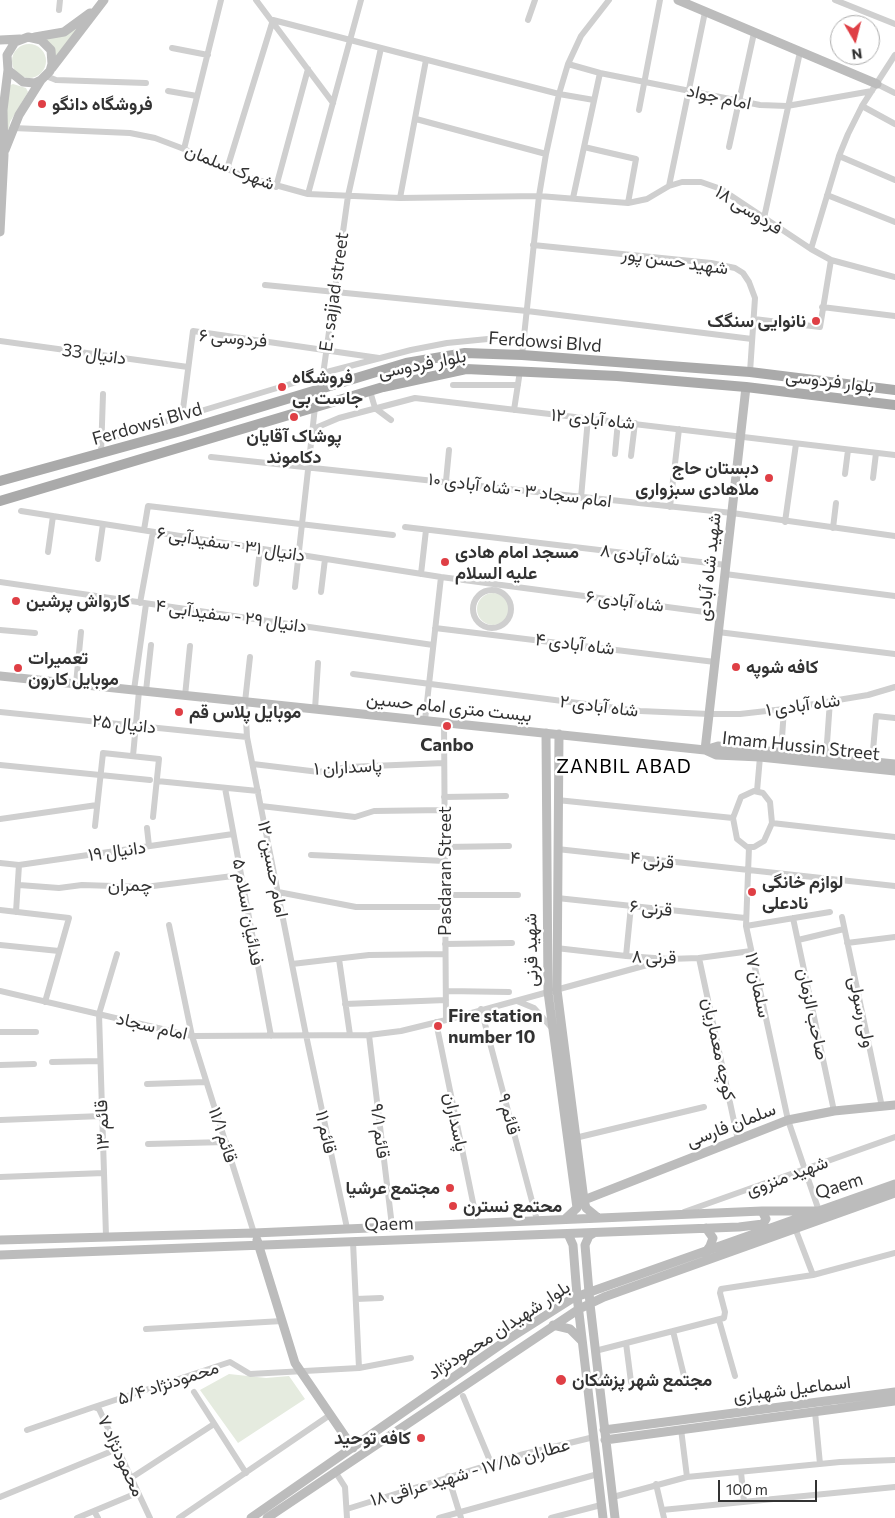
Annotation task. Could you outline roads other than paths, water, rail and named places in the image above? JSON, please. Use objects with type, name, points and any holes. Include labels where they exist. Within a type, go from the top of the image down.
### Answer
[{"type":"main road","points":[[678,0],[800,52],[875,88]]},
{"type":"main road","points":[[0,40],[64,32],[101,3]]},
{"type":"main road","points":[[0,232],[2,168],[4,155],[13,128],[46,76],[101,3]]},
{"type":"main road","points":[[0,59],[8,69],[23,82],[36,83],[46,76],[53,57],[47,45],[35,38],[25,38],[10,48],[7,55],[8,69],[2,110],[4,155]]},
{"type":"main road","name":"Ferdowsi Blvd","points":[[3,479],[101,454],[406,364],[465,353],[522,355],[750,372],[895,390]]},
{"type":"main road","name":"بلوار فردوسی","points":[[0,501],[370,391],[466,369],[746,387],[895,405]]},
{"type":"main road","name":"شهید شاه آبادی","points":[[705,750],[746,387]]},
{"type":"main road","points":[[68,463],[73,480]]},
{"type":"main road","points":[[0,509],[12,498]]},
{"type":"main road","name":"بیست متری امام حسین","points":[[0,676],[705,750],[718,746],[895,764]]},
{"type":"main road","name":"شهید قرنی","points":[[546,733],[553,1032],[583,1205]]},
{"type":"main road","name":"شهید قرنی","points":[[559,734],[556,948],[552,991],[576,1138],[583,1205]]},
{"type":"main road","name":"Imam Hussin Street","points":[[705,750],[716,755],[760,757],[895,771]]},
{"type":"main road","name":"سلمان فارسی","points":[[583,1205],[788,1120],[834,1111],[895,1105]]},
{"type":"main road","name":"Qaem","points":[[822,1215],[895,1184]]},
{"type":"main road","name":"Qaem","points":[[0,1240],[254,1233],[762,1210],[822,1215],[895,1193]]},
{"type":"main road","points":[[566,1219],[583,1205],[597,1217]]},
{"type":"main road","name":"Qaem","points":[[0,1255],[758,1226],[763,1224],[766,1218],[762,1210]]},
{"type":"main road","name":"بلوار شهیدان محمودنژاد","points":[[267,1518],[579,1309],[796,1228],[822,1215]]},
{"type":"main road","name":"بلوار شهیدان محمودنژاد","points":[[251,1518],[507,1340],[577,1296],[822,1215]]},
{"type":"main road","points":[[704,1253],[710,1246],[713,1238],[706,1228]]},
{"type":"main road","points":[[254,1233],[295,1363],[353,1448]]},
{"type":"main road","points":[[585,1245],[589,1236],[594,1233]]},
{"type":"main road","points":[[568,1234],[573,1245],[577,1296],[603,1518]]},
{"type":"main road","points":[[573,1245],[577,1239],[581,1239],[585,1245],[595,1352],[615,1518]]},
{"type":"main road","points":[[553,1325],[570,1328],[583,1342]]},
{"type":"main road","name":"اسماعیل شهبازی","points":[[604,1430],[895,1392]]},
{"type":"main road","name":"اسماعیل شهبازی","points":[[605,1440],[895,1401]]},
{"type":"street","points":[[59,10],[60,0]]},
{"type":"street","points":[[184,149],[220,1],[212,0]]},
{"type":"street","points":[[256,0],[273,20],[333,103]]},
{"type":"street","points":[[308,194],[361,0]]},
{"type":"street","points":[[528,20],[535,0]]},
{"type":"street","points":[[522,355],[539,196],[559,94],[568,64],[581,36],[610,0]]},
{"type":"street","points":[[639,110],[660,0]]},
{"type":"street","points":[[835,0],[895,24]]},
{"type":"street","points":[[669,186],[705,12]]},
{"type":"street","points":[[273,20],[559,94],[594,100]]},
{"type":"street","points":[[227,169],[273,20]]},
{"type":"street","points":[[729,146],[754,33]]},
{"type":"street","points":[[172,48],[208,55]]},
{"type":"street","name":"E . sajjad street","points":[[321,389],[348,196],[381,48]]},
{"type":"street","points":[[764,218],[800,52]]},
{"type":"street","points":[[811,249],[839,156],[862,106],[893,63],[895,55]]},
{"type":"street","points":[[400,198],[426,60]]},
{"type":"street","name":"امام جواد","points":[[568,64],[600,73],[760,105],[787,106],[875,88]]},
{"type":"street","points":[[276,187],[308,69]]},
{"type":"street","points":[[573,198],[600,73]]},
{"type":"street","points":[[46,76],[56,80],[146,83]]},
{"type":"street","points":[[875,88],[895,93]]},
{"type":"street","points":[[168,91],[197,96]]},
{"type":"street","points":[[862,106],[895,124]]},
{"type":"street","points":[[416,119],[546,154]]},
{"type":"street","name":"شهرک سلمان","points":[[13,128],[130,133],[155,138],[227,169],[276,187],[308,194],[400,198],[539,196]]},
{"type":"street","points":[[584,147],[636,159],[628,203]]},
{"type":"street","points":[[839,156],[895,180]]},
{"type":"street","name":"فردوسی ۱۸","points":[[539,196],[628,203],[647,199],[669,186],[690,181],[711,185],[831,260],[895,277]]},
{"type":"street","points":[[827,195],[895,222]]},
{"type":"street","name":"شهید حسن پور","points":[[533,245],[711,263],[735,268],[743,273],[753,287],[755,298],[750,372]]},
{"type":"street","points":[[754,319],[820,326],[831,260]]},
{"type":"street","points":[[265,285],[527,311],[752,339]]},
{"type":"street","points":[[822,307],[895,316]]},
{"type":"street","name":"فردوسی ۶","points":[[182,417],[192,331],[327,349]]},
{"type":"street","points":[[323,373],[447,343],[498,338]]},
{"type":"street","name":"دانیال 33","points":[[0,340],[188,367]]},
{"type":"street","points":[[327,349],[379,358]]},
{"type":"street","points":[[514,410],[520,371]]},
{"type":"street","points":[[100,441],[308,379]]},
{"type":"street","points":[[453,385],[518,385]]},
{"type":"street","points":[[370,391],[375,408],[391,420]]},
{"type":"street","points":[[101,454],[103,394]]},
{"type":"street","name":"شاه آبادی ۱۲","points":[[313,429],[339,418],[409,398],[679,428],[895,455]]},
{"type":"street","points":[[295,587],[315,407]]},
{"type":"street","points":[[581,498],[588,418]]},
{"type":"street","points":[[615,454],[618,422]]},
{"type":"street","points":[[631,456],[635,423]]},
{"type":"street","points":[[670,506],[679,428]]},
{"type":"street","points":[[785,522],[796,444]]},
{"type":"street","points":[[446,481],[449,450]]},
{"type":"street","points":[[845,474],[848,450]]},
{"type":"street","points":[[873,478],[876,453]]},
{"type":"street","name":"امام سجاد ۳ - شاه آبادی ۱۰","points":[[211,457],[732,513],[785,522],[895,536]]},
{"type":"street","points":[[832,528],[836,503]]},
{"type":"street","points":[[144,530],[148,506],[393,535]]},
{"type":"street","name":"دانیال ۳۱ - سفیدآبی ۶","points":[[21,511],[441,577]]},
{"type":"street","points":[[48,552],[53,516]]},
{"type":"street","points":[[98,559],[103,524]]},
{"type":"street","name":"شاه آبادی ۸","points":[[405,527],[725,570],[895,596]]},
{"type":"street","points":[[421,574],[426,530]]},
{"type":"street","points":[[133,756],[139,691],[143,604],[153,532]]},
{"type":"street","points":[[256,584],[260,549]]},
{"type":"street","points":[[320,592],[325,559]]},
{"type":"street","points":[[425,720],[441,577]]},
{"type":"street","name":"شاه آبادی ۶","points":[[441,577],[496,588],[720,614]]},
{"type":"street","name":"دانیال ۲۹ - سفیدآبی ۴","points":[[0,582],[433,645]]},
{"type":"street","points":[[496,588],[507,598],[511,609],[510,615],[503,625],[491,630],[480,624],[474,608],[475,602],[482,593],[496,588]]},
{"type":"street","name":"شاه آبادی ۴","points":[[435,628],[491,630],[715,662]]},
{"type":"street","points":[[0,630],[35,634]]},
{"type":"street","points":[[76,684],[81,632]]},
{"type":"street","points":[[718,632],[895,654]]},
{"type":"street","points":[[139,691],[151,645]]},
{"type":"street","points":[[185,696],[190,646]]},
{"type":"street","name":"امام حسین ۱۲","points":[[250,657],[245,702],[248,737],[306,1035]]},
{"type":"street","points":[[314,709],[318,663]]},
{"type":"street","name":"شاه آبادی ۲","points":[[353,674],[640,711],[709,714]]},
{"type":"street","name":"شاه آبادی ۱","points":[[709,714],[740,714],[784,709],[868,695],[895,687]]},
{"type":"street","points":[[826,757],[830,702]]},
{"type":"street","points":[[781,752],[784,709]]},
{"type":"street","name":"دانیال ۲۵","points":[[0,712],[248,737]]},
{"type":"street","points":[[872,762],[876,716],[895,718]]},
{"type":"street","name":"Pasdaran Street","points":[[444,722],[446,1020]]},
{"type":"street","points":[[95,826],[103,753],[159,759],[154,780],[153,817]]},
{"type":"street","points":[[757,791],[760,757]]},
{"type":"street","name":"پاسداران ۱","points":[[253,764],[319,772],[348,767],[444,763]]},
{"type":"street","points":[[0,765],[258,790]]},
{"type":"street","name":"فدائیان اسلام ۵","points":[[225,788],[271,1036]]},
{"type":"street","points":[[757,791],[763,793],[770,802],[772,823],[764,841],[749,847],[737,840],[732,818],[741,797],[750,792],[757,791]]},
{"type":"street","points":[[444,798],[506,796]]},
{"type":"street","points":[[558,800],[732,818]]},
{"type":"street","points":[[0,818],[97,805]]},
{"type":"street","points":[[261,806],[355,817],[374,811],[444,810]]},
{"type":"street","points":[[772,823],[895,837]]},
{"type":"street","points":[[147,828],[149,846]]},
{"type":"street","name":"دانیال ۱۹","points":[[0,863],[19,865],[233,834]]},
{"type":"street","points":[[445,847],[509,846]]},
{"type":"street","name":"سلمان ۱۷","points":[[749,847],[746,926],[788,1120],[822,1215]]},
{"type":"street","name":"قرنی ۴","points":[[557,849],[895,886]]},
{"type":"street","points":[[311,855],[445,861]]},
{"type":"street","points":[[16,912],[19,865]]},
{"type":"street","name":"چمران","points":[[18,885],[59,888],[82,885],[145,887],[241,875]]},
{"type":"street","points":[[278,892],[356,907],[445,907]]},
{"type":"street","points":[[445,895],[518,895]]},
{"type":"street","name":"قرنی ۶","points":[[557,898],[745,918]]},
{"type":"street","points":[[626,956],[631,906]]},
{"type":"street","points":[[0,910],[69,918],[45,1002]]},
{"type":"street","points":[[746,926],[830,912]]},
{"type":"street","name":"صاحب الزمان","points":[[793,918],[834,1111]]},
{"type":"street","name":"ولی رسولی","points":[[842,918],[882,1107]]},
{"type":"street","name":"قائم ۱۱/۱","points":[[169,925],[192,1036],[254,1233]]},
{"type":"street","points":[[798,940],[844,930]]},
{"type":"street","points":[[847,942],[895,937]]},
{"type":"street","points":[[445,944],[512,942]]},
{"type":"street","points":[[0,945],[59,951]]},
{"type":"street","name":"قرنی ۸","points":[[556,948],[626,956],[669,958],[699,958],[751,951]]},
{"type":"street","name":"قائم ۱۳","points":[[106,1236],[99,1014],[117,954]]},
{"type":"street","points":[[292,964],[369,956],[445,954]]},
{"type":"street","name":"امام سجاد","points":[[0,991],[192,1036],[369,1035],[401,1031],[446,1020],[669,958]]},
{"type":"street","name":"کوچه معماریان","points":[[699,958],[738,1140]]},
{"type":"street","points":[[338,959],[350,1035]]},
{"type":"street","points":[[446,992],[509,992]]},
{"type":"street","points":[[345,1004],[446,1000]]},
{"type":"street","points":[[516,1000],[528,1004],[540,1012],[553,1032]]},
{"type":"street","name":"قائم ۹","points":[[481,1009],[537,1220]]},
{"type":"street","name":"پاسداران","points":[[436,1022],[476,1222]]},
{"type":"street","points":[[0,1032],[36,1032]]},
{"type":"street","name":"قائم ۱۱","points":[[306,1035],[347,1228]]},
{"type":"street","name":"قائم ۹/۱","points":[[369,1035],[392,1226]]},
{"type":"street","points":[[52,1062],[100,1061]]},
{"type":"street","points":[[0,1065],[34,1064]]},
{"type":"street","points":[[146,1084],[206,1082]]},
{"type":"street","points":[[576,1138],[704,1106]]},
{"type":"street","points":[[0,1120],[102,1116]]},
{"type":"street","name":"شهید منزوی","points":[[678,1214],[895,1137]]},
{"type":"street","points":[[148,1144],[226,1142]]},
{"type":"street","points":[[0,1177],[104,1173]]},
{"type":"street","points":[[796,1228],[813,1275]]},
{"type":"street","points":[[353,1242],[359,1368]]},
{"type":"street","points":[[595,1352],[724,1318],[726,1312],[720,1293],[721,1289],[813,1275],[895,1253]]},
{"type":"street","points":[[356,1300],[381,1298]]},
{"type":"street","points":[[720,1320],[735,1376]]},
{"type":"street","points":[[146,1329],[282,1321]]},
{"type":"street","points":[[673,1331],[686,1384]]},
{"type":"street","points":[[626,1343],[631,1382]]},
{"type":"street","name":"محمودنژاد ۵/۴","points":[[94,1407],[230,1362],[250,1374],[359,1368],[410,1358]]},
{"type":"street","points":[[194,1392],[246,1473]]},
{"type":"street","points":[[463,1396],[492,1463]]},
{"type":"street","name":"محمودنژاد ۷","points":[[27,1430],[94,1407],[101,1412],[150,1518]]},
{"type":"street","points":[[815,1412],[820,1464]]},
{"type":"street","points":[[178,1518],[330,1415]]},
{"type":"street","points":[[131,1478],[214,1424]]},
{"type":"street","points":[[681,1429],[687,1477]]},
{"type":"street","name":"عطاران ۱۷/۱۵ - شهید عراقی ۱۸","points":[[347,1509],[492,1463],[594,1437]]},
{"type":"street","points":[[0,1497],[117,1449]]},
{"type":"street","points":[[613,1497],[687,1477],[820,1464],[895,1460]]},
{"type":"street","points":[[741,1472],[744,1502]]},
{"type":"street","points":[[336,1473],[345,1487],[347,1518]]},
{"type":"street","points":[[439,1518],[460,1515],[598,1474]]},
{"type":"street","points":[[448,1476],[460,1515]]},
{"type":"street","points":[[656,1484],[664,1518]]},
{"type":"street","points":[[662,1510],[895,1487]]},
{"type":"street","points":[[77,1518],[138,1493]]},
{"type":"street","points":[[551,1518],[601,1505]]},
{"type":"street","points":[[94,1511],[98,1518]]},
{"type":"place","name":"فروشگاه دانگو","points":[[42,104]]},
{"type":"place","name":"نانوایی سنگک","points":[[816,321]]},
{"type":"place","name":"فروشگاه جاست بی","points":[[282,387]]},
{"type":"place","name":"پوشاک آقایان دکاموند","points":[[294,417]]},
{"type":"place","name":"دبستان حاج ملاهادی سبزواری","points":[[769,478]]},
{"type":"place","name":"مسجد امام هادی علیه السلام","points":[[445,562]]},
{"type":"place","name":"کارواش پرشین","points":[[16,601]]},
{"type":"place","name":"کافه شوپه","points":[[736,667]]},
{"type":"place","name":"تعمیرات موبایل کارون","points":[[18,668]]},
{"type":"place","name":"موبایل پلاس قم","points":[[179,712]]},
{"type":"place","name":"Canbo","points":[[447,726]]},
{"type":"place","name":"لوازم خانگی نادعلی","points":[[752,892]]},
{"type":"place","name":"Fire station number 10","points":[[438,1026]]},
{"type":"place","name":"مجتمع عرشیا","points":[[450,1188]]},
{"type":"place","name":"محتمع نسترن","points":[[453,1206]]},
{"type":"place","name":"مجتمع شهر پزشکان","points":[[561,1380]]},
{"type":"place","name":"کافه توحید","points":[[421,1438]]},
{"type":"district","name":"ZANBIL ABAD","points":[[624,767]]}]
